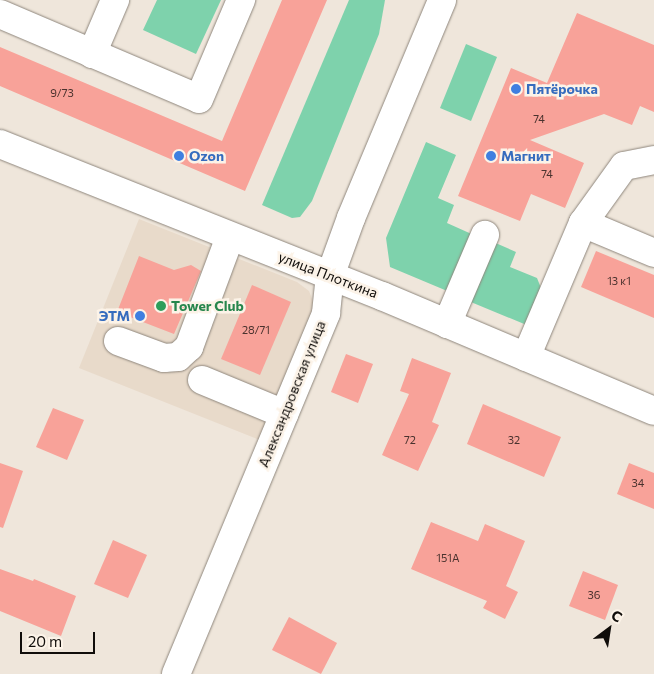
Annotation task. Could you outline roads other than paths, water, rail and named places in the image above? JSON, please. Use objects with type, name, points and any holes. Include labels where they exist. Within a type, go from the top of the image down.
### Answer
[{"type":"street","points":[[92,54],[115,0]]},
{"type":"street","points":[[0,14],[199,99],[242,0]]},
{"type":"street","name":"Александровская улица","points":[[176,674],[326,313],[330,276],[351,218],[442,0]]},
{"type":"street","name":"улица Плоткина","points":[[0,144],[330,276],[654,411]]},
{"type":"street","points":[[526,357],[583,223],[624,166],[654,160]]},
{"type":"street","points":[[583,223],[654,253]]},
{"type":"street","points":[[447,324],[484,235]]},
{"type":"street","points":[[118,341],[164,358],[178,357],[188,347],[230,237]]},
{"type":"street","points":[[202,380],[284,414]]},
{"type":"place","name":"Пятёрочка","points":[[516,89]]},
{"type":"place","name":"Ozon","points":[[179,156]]},
{"type":"place","name":"Магнит","points":[[491,156]]},
{"type":"place","name":"Tower Club","points":[[161,306]]},
{"type":"place","name":"ЭТМ","points":[[140,316]]}]
